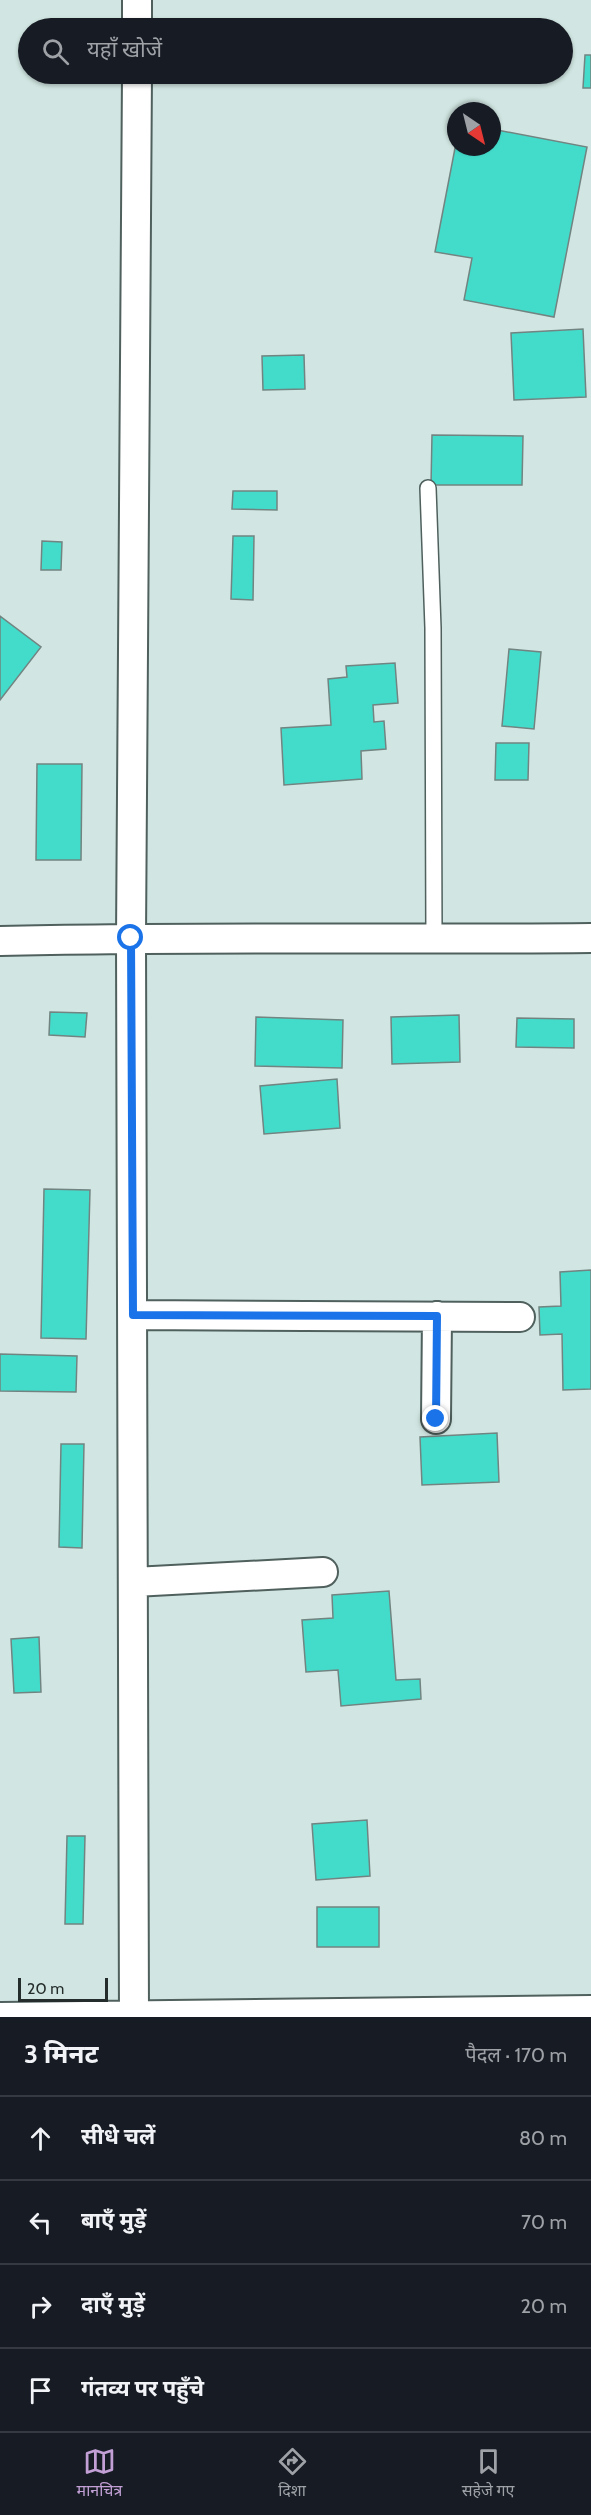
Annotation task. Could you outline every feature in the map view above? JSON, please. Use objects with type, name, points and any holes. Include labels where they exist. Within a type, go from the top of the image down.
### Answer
[{"type":"street","points":[[137,0],[137,18]]},
{"type":"street","points":[[134,2017],[131,938],[137,84]]},
{"type":"street","points":[[0,940],[591,938]]},
{"type":"street","points":[[133,1315],[520,1317]]},
{"type":"street","points":[[436,1419],[437,1316]]},
{"type":"street","points":[[134,1582],[323,1572]]},
{"type":"street","points":[[0,2017],[591,2010]]},
{"type":"lane","points":[[428,488],[433,628],[434,940]]},
{"type":"building","points":[[585,55],[591,55],[591,88],[583,88]]},
{"type":"building","points":[[501,131],[587,147],[554,317],[464,300],[472,258],[435,252],[453,156],[501,156]]},
{"type":"building","points":[[583,329],[586,397],[514,400],[511,333]]},
{"type":"building","points":[[304,355],[305,389],[263,390],[262,356]]},
{"type":"building","points":[[432,435],[523,436],[522,485],[431,485]]},
{"type":"building","points":[[233,491],[277,491],[277,510],[232,509]]},
{"type":"building","points":[[233,536],[254,536],[253,600],[231,599]]},
{"type":"building","points":[[42,541],[62,542],[61,570],[41,570]]},
{"type":"building","points":[[0,616],[41,647],[0,700]]},
{"type":"building","points":[[509,649],[541,652],[534,729],[502,726]]},
{"type":"building","points":[[395,663],[398,703],[373,705],[374,722],[384,721],[386,749],[361,751],[362,779],[284,785],[281,728],[331,725],[328,679],[347,677],[346,666]]},
{"type":"building","points":[[496,743],[529,743],[528,780],[495,780]]},
{"type":"building","points":[[37,764],[82,764],[81,860],[36,860]]},
{"type":"building","points":[[50,1012],[87,1013],[85,1037],[49,1035]]},
{"type":"building","points":[[459,1015],[460,1062],[392,1064],[391,1017]]},
{"type":"building","points":[[256,1017],[343,1020],[342,1068],[255,1066]]},
{"type":"building","points":[[517,1018],[574,1019],[574,1048],[516,1047]]},
{"type":"building","points":[[337,1079],[340,1128],[264,1134],[260,1086]]},
{"type":"building","points":[[44,1189],[90,1190],[86,1339],[41,1338]]},
{"type":"building","points":[[591,1270],[591,1389],[563,1390],[562,1334],[540,1335],[539,1307],[561,1306],[560,1272]]},
{"type":"building","points":[[0,1354],[77,1356],[76,1392],[0,1391]]},
{"type":"building","points":[[497,1433],[499,1482],[422,1485],[420,1437]]},
{"type":"building","points":[[61,1444],[84,1444],[82,1548],[59,1547]]},
{"type":"building","points":[[389,1591],[396,1680],[420,1679],[421,1699],[341,1706],[338,1670],[306,1672],[302,1620],[333,1618],[332,1595]]},
{"type":"building","points":[[39,1637],[41,1692],[14,1693],[11,1639]]},
{"type":"building","points":[[367,1820],[370,1876],[316,1880],[312,1824]]},
{"type":"building","points":[[67,1836],[85,1836],[83,1924],[65,1924]]},
{"type":"building","points":[[317,1907],[379,1907],[379,1947],[317,1947]]},
{"type":"route","points":[[131,938],[133,1315],[437,1316],[436,1419]]}]
